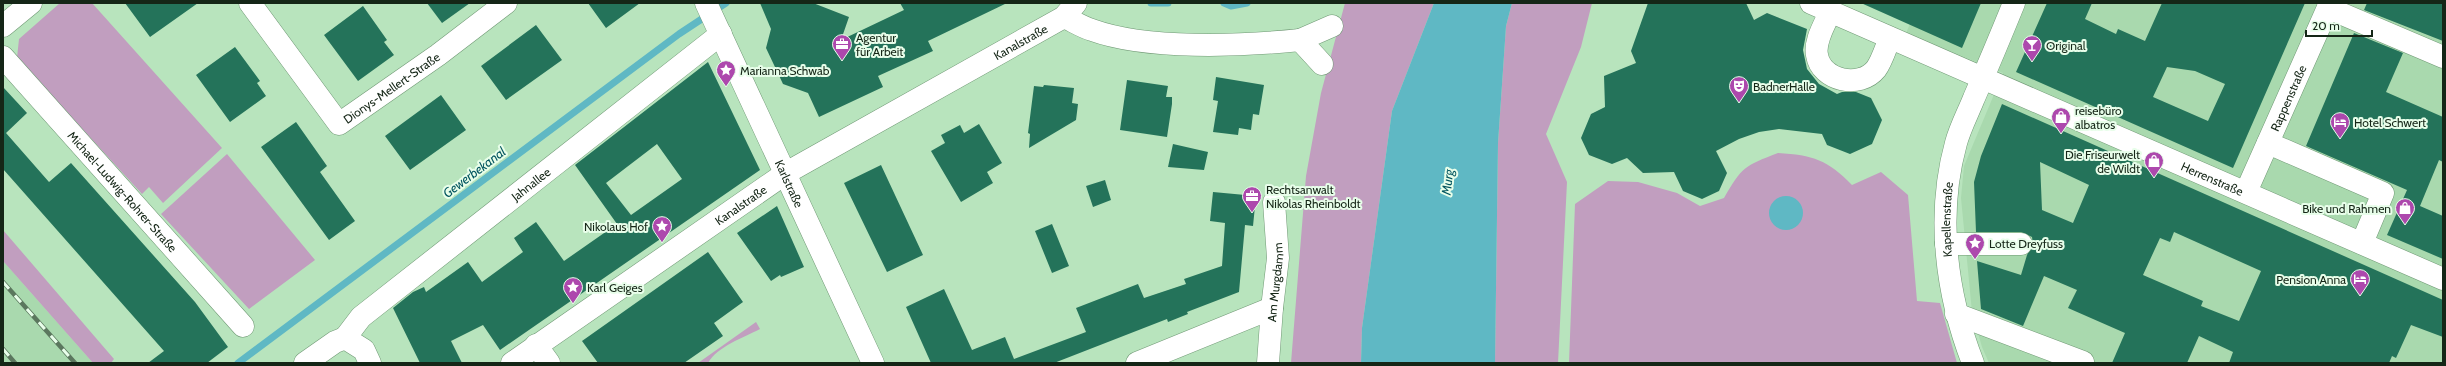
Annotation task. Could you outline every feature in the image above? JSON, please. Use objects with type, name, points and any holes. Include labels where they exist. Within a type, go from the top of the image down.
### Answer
[{"type":"street","points":[[3,26],[31,3]]},
{"type":"street","name":"Dionys-Mellert-Straße","points":[[250,3],[339,124],[438,55],[506,3]]},
{"type":"street","name":"Karlstraße","points":[[706,3],[873,363]]},
{"type":"street","name":"Kapellenstraße","points":[[1973,363],[1956,314],[1946,244],[1947,180],[1956,142],[2014,3]]},
{"type":"street","points":[[2329,5],[2442,53]]},
{"type":"street","name":"Rappenstraße","points":[[2246,192],[2329,5]]},
{"type":"street","points":[[1890,38],[1876,69],[1866,76],[1848,80],[1830,75],[1822,66],[1817,55],[1820,7],[1890,38],[1982,79]]},
{"type":"street","name":"Kanalstraße","points":[[512,363],[536,344],[786,173],[1070,10],[1092,30],[1130,39],[1200,44],[1255,44],[1300,40],[1332,26]]},
{"type":"street","name":"Jahnallee","points":[[345,338],[361,317],[721,34]]},
{"type":"street","points":[[1300,40],[1322,64]]},
{"type":"street","name":"Michael-Ludwig-Rohrer-Straße","points":[[3,57],[243,326]]},
{"type":"street","name":"Herrenstraße","points":[[1982,79],[2246,192],[2443,279]]},
{"type":"street","points":[[2268,143],[2383,193],[2362,243]]},
{"type":"street","name":"Am Murgdamm","points":[[1268,363],[1272,308],[1278,258],[1274,202]]},
{"type":"street","points":[[1946,244],[2021,244]]},
{"type":"street","points":[[1137,363],[1272,308]]},
{"type":"street","points":[[1956,314],[2083,362]]},
{"type":"street","points":[[310,359],[345,338],[364,350],[370,363]]},
{"type":"street","points":[[536,344],[549,363]]},
{"type":"shaded area","points":[[60,3],[92,3],[222,148],[163,203],[149,187],[142,194],[17,58],[19,39]]},
{"type":"shaded area","points":[[1345,3],[1434,3],[1392,111],[1362,328],[1361,363],[1291,363],[1306,176],[1321,93]]},
{"type":"shaded area","points":[[1512,3],[1592,3],[1581,47],[1546,134],[1567,182],[1558,363],[1495,363],[1498,143],[1506,26]]},
{"type":"shaded area","points":[[1919,3],[2443,3],[2443,363],[1989,363],[1982,347],[1972,312],[1961,198],[1964,166],[2003,73],[1906,33]]},
{"type":"shaded area","points":[[1778,153],[1801,155],[1819,160],[1835,170],[1852,185],[1881,172],[1908,195],[1917,301],[1940,303],[1957,363],[1569,363],[1575,204],[1608,181],[1638,182],[1677,193],[1700,206],[1724,198],[1735,180],[1745,169],[1758,161]]},
{"type":"shaded area","points":[[227,154],[315,260],[249,309],[161,214]]},
{"type":"shaded area","points":[[3,230],[114,359],[111,363],[93,363],[3,261]]},
{"type":"shaded area","points":[[3,261],[93,363],[3,363]]},
{"type":"shaded area","points":[[756,322],[760,329],[724,347],[712,357],[708,363],[698,363]]},
{"type":"water","name":"Murg","points":[[1434,3],[1512,3],[1506,26],[1498,143],[1495,363],[1361,363],[1362,328],[1392,111]]},
{"type":"water","points":[[1783,196],[1789,196],[1798,201],[1802,207],[1802,219],[1798,225],[1789,230],[1783,230],[1774,225],[1769,216],[1769,210],[1774,201]]},
{"type":"building","points":[[125,3],[198,3],[150,37]]},
{"type":"building","points":[[427,3],[470,3],[442,23]]},
{"type":"building","points":[[588,3],[640,3],[606,28]]},
{"type":"building","name":"Agentur für Arbeit","points":[[760,3],[813,3],[849,17],[841,40],[904,10],[900,3],[1007,3],[928,41],[933,51],[878,76],[883,87],[819,117],[808,93],[783,84],[766,48],[771,29]]},
{"type":"building","name":"BadnerHalle","points":[[1648,3],[1746,3],[1754,20],[1767,13],[1807,29],[1803,50],[1807,69],[1819,84],[1837,94],[1842,92],[1856,92],[1871,98],[1882,120],[1872,144],[1850,154],[1827,145],[1822,134],[1779,129],[1759,132],[1739,139],[1716,151],[1727,173],[1719,191],[1702,199],[1683,191],[1674,172],[1643,173],[1627,158],[1612,164],[1589,155],[1581,138],[1591,114],[1605,107],[1604,76],[1636,63],[1631,51]]},
{"type":"building","points":[[1861,3],[1981,3],[1962,48]]},
{"type":"building","points":[[2047,3],[2092,3],[2085,19],[2116,34],[2118,29],[2145,41],[2162,3],[2305,3],[2233,168],[2016,72]],"holes":[[[2167,67],[2195,71],[2225,84],[2208,121],[2153,97]]]},
{"type":"building","points":[[2367,3],[2443,3],[2443,41],[2364,10]]},
{"type":"building","points":[[363,6],[387,40],[384,42],[394,55],[358,81],[324,35]]},
{"type":"building","points":[[536,25],[562,60],[506,100],[481,66]]},
{"type":"building","points":[[2354,33],[2403,53],[2386,92],[2443,117],[2443,162],[2439,160],[2420,206],[2443,216],[2443,259],[2387,235],[2407,190],[2306,146]]},
{"type":"building","points":[[235,47],[260,81],[257,83],[266,96],[230,122],[196,75]]},
{"type":"building","points":[[708,62],[760,170],[500,350],[483,325],[451,341],[462,363],[420,363],[393,308],[413,292],[424,287],[426,292],[468,262],[482,282],[523,252],[514,238],[536,222],[564,261],[617,224],[575,165]],"holes":[[[657,144],[682,179],[631,215],[606,183]]]},
{"type":"building","points":[[1216,77],[1264,85],[1259,115],[1253,114],[1251,130],[1239,128],[1238,135],[1213,132],[1218,101],[1213,100]]},
{"type":"building","points":[[1127,80],[1168,86],[1166,97],[1172,97],[1172,104],[1167,137],[1120,130]]},
{"type":"building","points":[[1044,85],[1074,88],[1072,103],[1078,104],[1076,120],[1029,148],[1030,134],[1028,133],[1034,86],[1043,87]]},
{"type":"building","points":[[3,87],[27,113],[6,133],[49,182],[71,163],[195,302],[228,347],[207,363],[148,363],[164,351],[3,169]]},
{"type":"building","points":[[441,95],[466,130],[410,170],[385,136]]},
{"type":"building","points":[[2002,104],[2443,300],[2443,337],[2411,325],[2396,358],[2392,356],[2389,363],[2229,363],[2233,352],[2199,336],[2187,363],[2112,363],[2125,333],[2068,308],[2077,290],[2044,276],[2023,326],[1981,309],[1977,261],[2021,275],[2027,255],[2033,244],[2032,237],[2021,232],[1976,232],[1974,182],[1981,156]],"holes":[[[2040,162],[2089,185],[2073,223],[2042,210]],[[2174,232],[2261,271],[2239,321],[2201,306],[2203,301],[2143,275],[2160,238],[2170,242]]]},
{"type":"building","points":[[296,122],[327,166],[320,172],[355,221],[329,240],[261,147]]},
{"type":"building","points":[[979,124],[1002,163],[987,172],[993,183],[961,202],[931,151],[945,143],[941,135],[960,125],[964,133]]},
{"type":"building","points":[[1173,144],[1208,152],[1204,170],[1168,167]]},
{"type":"building","points":[[881,165],[923,255],[887,272],[844,183]]},
{"type":"building","points":[[1105,180],[1111,200],[1093,207],[1086,186]]},
{"type":"building","points":[[1213,192],[1256,196],[1253,226],[1245,225],[1239,292],[1187,312],[1188,314],[1168,322],[1167,319],[1054,363],[931,363],[906,307],[944,289],[972,350],[1005,337],[1014,359],[1086,332],[1076,308],[1138,284],[1144,298],[1186,284],[1184,279],[1222,266],[1225,223],[1210,221]]},
{"type":"building","points":[[777,206],[804,267],[781,277],[780,275],[771,281],[737,233]]},
{"type":"building","points":[[1052,224],[1069,266],[1052,273],[1035,231]]},
{"type":"building","points":[[708,252],[743,302],[714,323],[723,336],[684,363],[598,363],[582,341]]},
{"type":"waterway","name":"Gewerbekanal","points":[[238,363],[679,34],[726,3]]},
{"type":"waterway","points":[[1151,3],[1168,3]]},
{"type":"waterway","points":[[1224,3],[1231,6],[1247,3]]},
{"type":"railway","points":[[3,282],[75,363]]},
{"type":"railway","points":[[3,349],[15,363]]},
{"type":"place","name":"Agentur für Arbeit","points":[[842,61]]},
{"type":"place","name":"Original","points":[[2032,62]]},
{"type":"place","name":"Marianna Schwab","points":[[726,87]]},
{"type":"place","name":"BadnerHalle","points":[[1739,103]]},
{"type":"place","name":"reisebüro albatros","points":[[2061,134]]},
{"type":"place","name":"Hotel Schwert","points":[[2340,139]]},
{"type":"place","name":"Die Friseurwelt de Wildt","points":[[2154,178]]},
{"type":"place","name":"Rechtsanwalt Nikolas Rheinboldt","points":[[1252,213]]},
{"type":"place","name":"Bike und Rahmen","points":[[2405,225]]},
{"type":"place","name":"Nikolaus Hof","points":[[662,243]]},
{"type":"place","name":"Lotte Dreyfuss","points":[[1975,260]]},
{"type":"place","name":"Pension Anna","points":[[2360,296]]},
{"type":"place","name":"Karl Geiges","points":[[573,304]]}]
